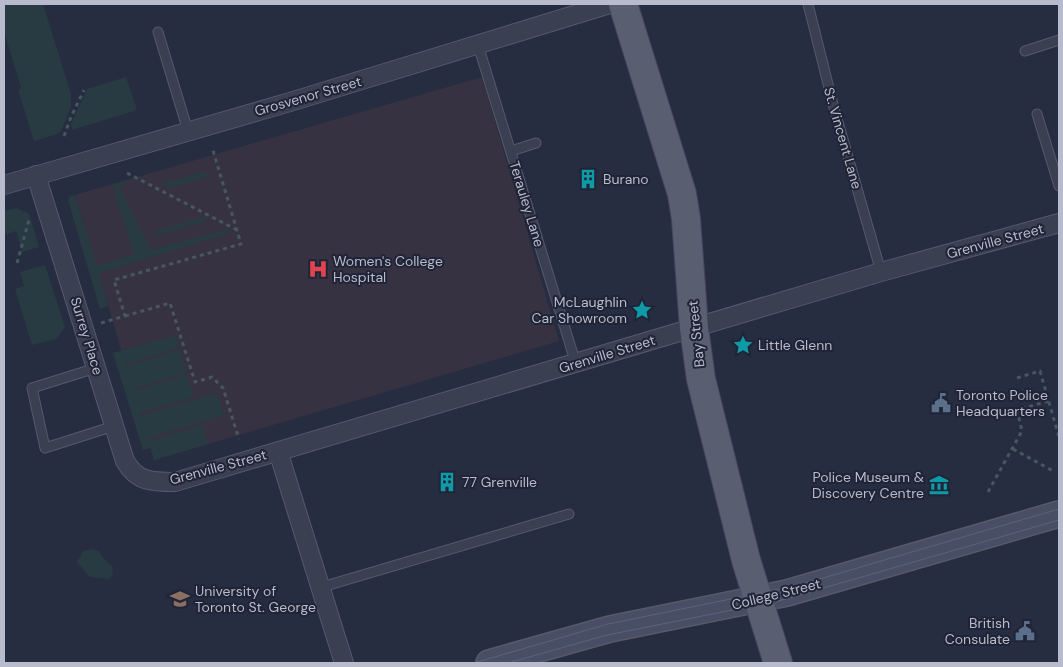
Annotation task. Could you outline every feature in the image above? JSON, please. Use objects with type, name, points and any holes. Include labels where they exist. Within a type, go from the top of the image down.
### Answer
[{"type":"main road","name":"Bay Street","points":[[623,4],[682,194],[690,262],[694,328],[701,379],[758,600],[778,663]]},
{"type":"main road","name":"College Street","points":[[489,663],[548,655],[610,629],[758,600],[1059,514]]},
{"type":"street","name":"Grosvenor Street","points":[[4,185],[478,45],[610,4]]},
{"type":"street","name":"Surrey Place","points":[[36,176],[125,461],[130,470],[138,477],[154,482]]},
{"type":"street","name":"Grenville Street","points":[[154,482],[175,482],[881,272],[1059,223]]},
{"type":"street","points":[[278,451],[300,527],[322,587],[344,663]]},
{"type":"lane","name":"St. Vincent Lane","points":[[808,4],[834,108],[881,272]]},
{"type":"lane","points":[[158,32],[188,131]]},
{"type":"lane","points":[[1025,51],[1059,40]]},
{"type":"lane","name":"Terauley Lane","points":[[478,45],[576,364]]},
{"type":"lane","points":[[1037,114],[1059,186]]},
{"type":"lane","points":[[511,151],[536,143]]},
{"type":"lane","points":[[96,368],[32,388],[44,448],[114,426]]},
{"type":"lane","points":[[322,587],[569,514]]},
{"type":"path","points":[[64,136],[70,117],[84,90]]},
{"type":"path","points":[[125,316],[114,280],[241,244],[212,147]]},
{"type":"path","points":[[127,173],[237,231]]},
{"type":"path","points":[[17,263],[31,213]]},
{"type":"path","points":[[101,324],[170,303],[195,382],[212,377],[223,388],[239,438]]},
{"type":"path","points":[[1016,378],[1040,371],[1059,437]]},
{"type":"path","points":[[988,492],[1022,431],[1017,410],[1049,401]]},
{"type":"path","points":[[1013,449],[1055,472]]},
{"type":"shaded area","points":[[4,4],[43,4],[71,94],[71,107],[60,133],[34,141],[18,90],[21,88],[4,31]]},
{"type":"shaded area","points":[[126,77],[137,110],[72,130],[71,124],[87,89]]},
{"type":"shaded area","name":"Women's College Hospital","points":[[482,77],[559,341],[154,460],[75,195]]},
{"type":"shaded area","points":[[206,171],[207,177],[167,188],[160,184]]},
{"type":"shaded area","points":[[128,180],[120,188],[151,250],[228,229],[233,232],[99,273],[108,306],[100,309],[68,200],[70,196],[75,195],[97,266],[134,254],[112,184]]},
{"type":"shaded area","points":[[17,208],[29,214],[39,247],[22,252],[16,231],[4,235],[4,211]]},
{"type":"shaded area","points":[[202,217],[209,220],[156,236],[154,232]]},
{"type":"shaded area","points":[[45,265],[65,327],[56,339],[32,345],[15,289],[24,286],[20,272]]},
{"type":"shaded area","points":[[175,335],[180,348],[125,364],[126,366],[180,350],[187,373],[133,389],[134,391],[187,375],[194,397],[140,413],[141,416],[217,393],[224,415],[148,438],[149,441],[202,425],[208,444],[154,460],[151,448],[143,450],[113,353]]},
{"type":"shaded area","points":[[92,549],[99,551],[103,558],[112,566],[113,574],[109,579],[90,577],[77,562],[83,551]]},
{"type":"tram line","points":[[474,663],[608,624],[799,585],[1059,509]]},
{"type":"tram line","points":[[508,663],[607,635],[782,600],[1059,520]]},
{"type":"place","name":"Burano","points":[[588,179]]},
{"type":"place","name":"Women's College Hospital","points":[[318,269]]},
{"type":"place","name":"McLaughlin Car Showroom","points":[[642,310]]},
{"type":"place","name":"Little Glenn","points":[[743,345]]},
{"type":"place","name":"Toronto Police Headquarters","points":[[941,403]]},
{"type":"place","name":"77 Grenville","points":[[447,482]]},
{"type":"place","name":"Police Museum & Discovery Centre","points":[[939,485]]},
{"type":"place","name":"University of Toronto St. George","points":[[180,599]]},
{"type":"place","name":"British Consulate","points":[[1025,631]]}]
